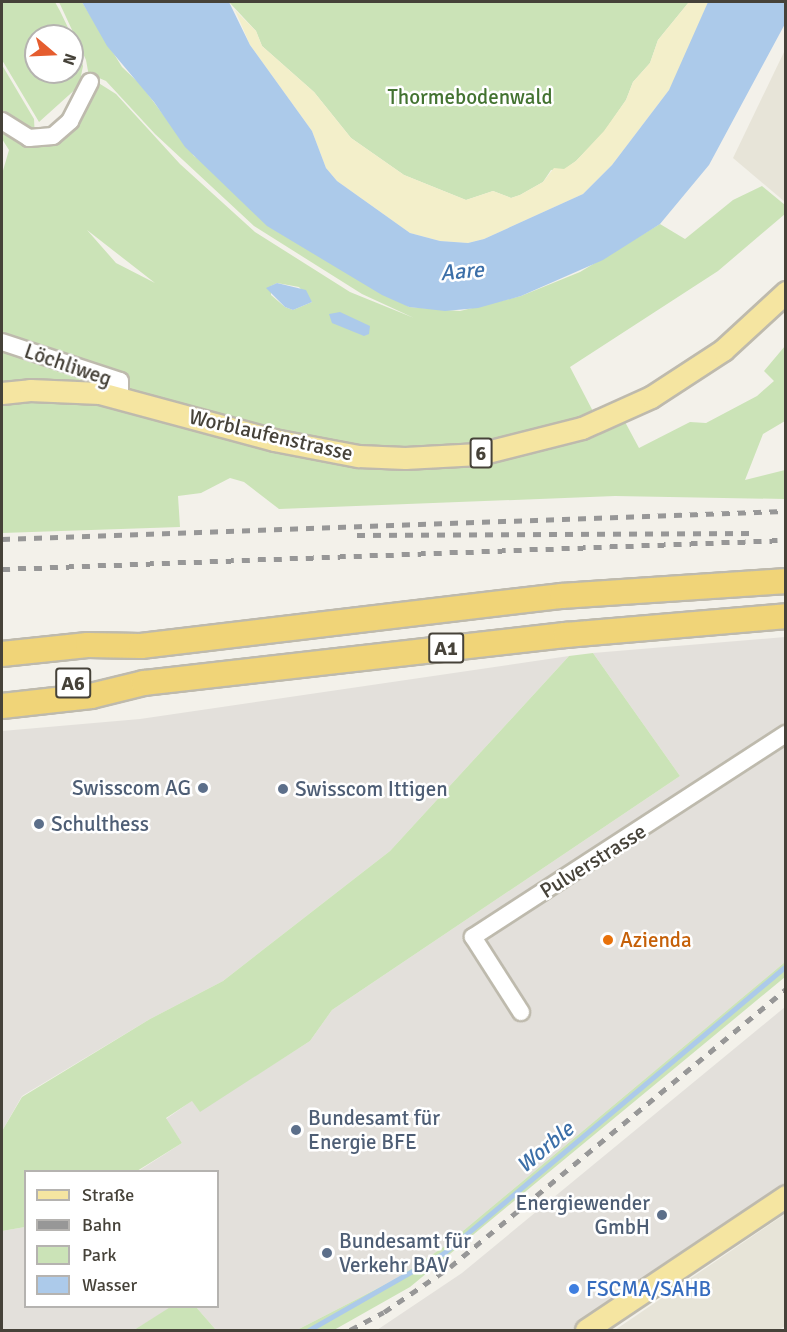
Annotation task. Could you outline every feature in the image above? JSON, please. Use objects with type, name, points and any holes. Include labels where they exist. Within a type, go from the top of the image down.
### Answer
[{"type":"highway","name":"A1","points":[[2,654],[88,645],[141,646],[562,596],[786,581]]},
{"type":"highway","name":"A1","points":[[2,706],[91,696],[144,682],[490,643],[786,616]]},
{"type":"highway","name":"A6","points":[[2,671],[89,660],[141,646]]},
{"type":"highway","name":"A6","points":[[2,691],[89,681],[144,682]]},
{"type":"main road","name":"Worblaufenstrasse","points":[[2,393],[74,390],[120,398],[325,451],[405,458],[479,454],[582,428],[651,397],[723,350],[786,292]]},
{"type":"main road","points":[[586,1330],[786,1196]]},
{"type":"street","points":[[2,121],[29,138],[53,136],[70,121],[90,82]]},
{"type":"street","name":"Löchliweg","points":[[2,342],[120,381],[120,398]]},
{"type":"street","name":"Pulverstrasse","points":[[521,1012],[473,937],[786,734]]},
{"type":"shaded area","points":[[785,50],[785,202],[733,158]]},
{"type":"shaded area","points":[[785,637],[785,962],[445,1246],[396,1279],[297,1330],[216,1330],[197,1308],[219,1308],[219,1170],[140,1170],[182,1143],[166,1119],[193,1100],[200,1111],[310,1041],[332,1010],[680,776],[593,653]]},
{"type":"shaded area","points":[[569,656],[390,851],[223,981],[150,1019],[22,1096],[2,1131],[2,731],[140,719]]},
{"type":"shaded area","points":[[785,1007],[785,1187],[574,1330],[377,1330],[462,1273]]},
{"type":"shaded area","points":[[785,1214],[785,1326],[779,1330],[615,1330]]},
{"type":"shaded area","points":[[24,1227],[24,1308],[170,1308],[134,1330],[2,1330],[2,1231]]},
{"type":"green space","points":[[2,2],[55,2],[66,24],[24,24],[24,84],[79,84],[79,86],[39,122],[2,60]]},
{"type":"green space","points":[[59,2],[82,2],[122,67],[141,85],[194,156],[409,307],[460,311],[521,296],[580,272],[660,224],[685,239],[733,200],[762,186],[785,205],[785,214],[718,271],[570,367],[598,421],[405,458],[119,397],[2,393],[2,174],[9,150],[2,139],[2,131],[7,127],[42,139],[97,82],[116,94],[180,164],[255,232],[350,292],[414,318],[362,294],[254,226],[155,134],[106,81],[99,78],[90,82],[84,56],[84,24],[69,24]],"holes":[[[87,230],[155,283],[116,263]],[[277,283],[299,287],[312,302],[293,310],[285,307],[271,295],[271,286]]]},
{"type":"green space","name":"Thormebodenwald","points":[[229,2],[689,2],[658,40],[650,63],[633,82],[626,100],[604,132],[576,161],[565,169],[551,170],[543,182],[520,195],[511,198],[493,191],[466,200],[404,175],[351,138],[314,92],[262,46],[256,31]]},
{"type":"green space","points":[[2,65],[34,119],[35,138],[2,120]]},
{"type":"green space","points":[[785,346],[785,421],[763,434],[745,480],[785,470],[785,499],[615,496],[279,509],[244,482],[230,478],[201,493],[178,496],[180,527],[2,533],[2,402],[33,397],[99,401],[357,463],[624,420],[639,448],[690,422],[706,423],[757,396],[774,381],[764,371]]},
{"type":"green space","points":[[593,653],[680,776],[332,1010],[310,1041],[200,1112],[192,1101],[166,1118],[182,1143],[139,1170],[24,1170],[24,1227],[2,1231],[2,1131],[22,1097],[150,1019],[223,981],[390,851],[569,656]]},
{"type":"green space","points":[[785,962],[785,977],[410,1287],[334,1330],[297,1330],[396,1279],[445,1246]]},
{"type":"green space","points":[[169,1308],[197,1308],[216,1330],[134,1330]]},
{"type":"sand","points":[[689,2],[708,2],[682,65],[669,90],[612,165],[583,194],[484,239],[468,243],[440,241],[410,233],[337,181],[326,168],[312,131],[250,45],[235,10],[256,31],[262,46],[314,92],[351,138],[404,175],[466,200],[493,191],[511,198],[520,195],[543,182],[554,168],[564,169],[576,161],[604,131],[626,100],[633,82],[650,63],[658,40]]},
{"type":"water","name":"Aare","points":[[82,2],[229,2],[250,45],[312,131],[326,168],[337,181],[410,233],[440,241],[468,243],[484,239],[583,194],[612,165],[669,90],[708,2],[785,2],[786,22],[709,165],[660,224],[603,260],[521,296],[478,308],[445,311],[409,307],[382,295],[267,226],[185,147],[154,102],[107,46]]},
{"type":"water","points":[[277,283],[306,290],[312,302],[293,310],[285,307],[266,288]]},
{"type":"water","points":[[340,312],[370,326],[369,334],[364,336],[332,323],[329,314]]},
{"type":"waterway","name":"Worble","points":[[309,1330],[444,1253],[786,966]]},
{"type":"railway","points":[[2,539],[786,511]]},
{"type":"railway","points":[[357,535],[753,533]]},
{"type":"railway","points":[[2,569],[786,540]]},
{"type":"railway","points":[[350,1330],[384,1312],[450,1267],[786,989]]},
{"type":"place","name":"Swisscom AG","points":[[203,788]]},
{"type":"place","name":"Swisscom Ittigen","points":[[283,789]]},
{"type":"place","name":"Schulthess","points":[[39,824]]},
{"type":"place","name":"Azienda","points":[[608,940]]},
{"type":"place","name":"Bundesamt für Energie BFE","points":[[296,1130]]},
{"type":"place","name":"Energiewender GmbH","points":[[662,1215]]},
{"type":"place","name":"Bundesamt für Verkehr BAV","points":[[327,1253]]},
{"type":"place","name":"FSCMA/SAHB","points":[[574,1289]]}]
